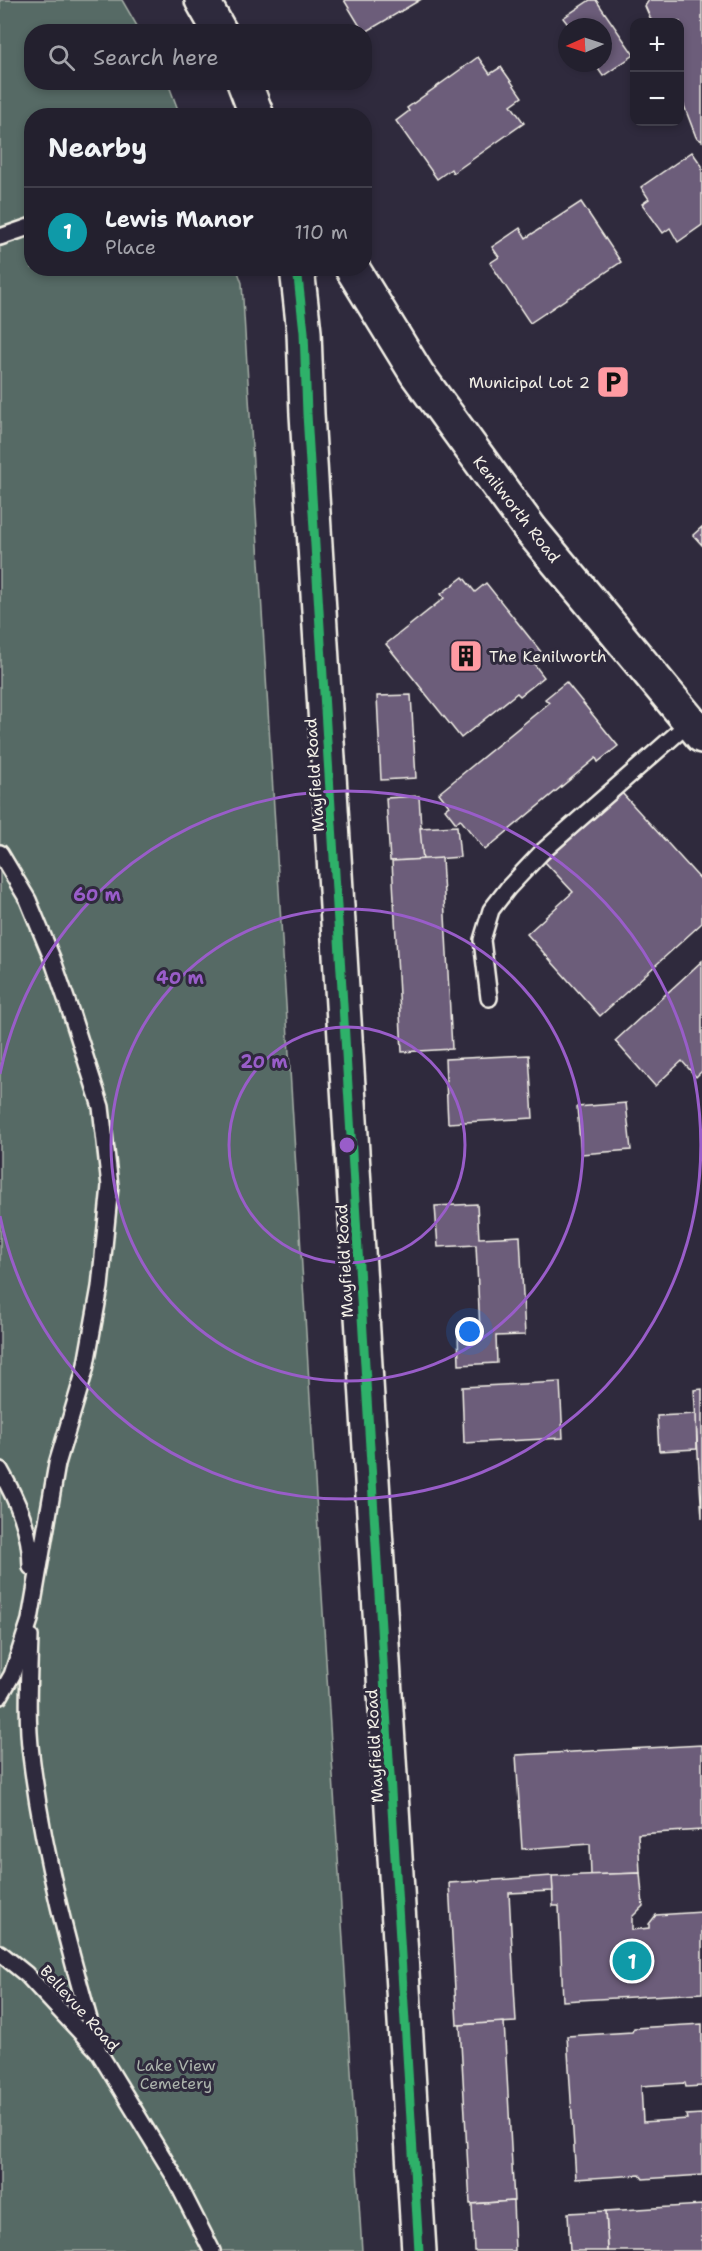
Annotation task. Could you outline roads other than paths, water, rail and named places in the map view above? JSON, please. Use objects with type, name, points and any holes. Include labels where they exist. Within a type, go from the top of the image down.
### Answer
[{"type":"main road","points":[[202,0],[216,24]]},
{"type":"main road","points":[[247,90],[254,108]]},
{"type":"main road","name":"Mayfield Road","points":[[298,276],[304,332],[419,2251]]},
{"type":"main road","name":"Kenilworth Road","points":[[357,276],[417,374],[531,530],[696,729]]},
{"type":"lane","points":[[0,237],[24,229]]},
{"type":"lane","points":[[489,998],[482,940],[491,910],[542,852],[696,729]]},
{"type":"lane","points":[[0,853],[28,900],[52,958],[72,1016],[101,1107],[110,1186],[100,1287],[85,1370],[57,1464],[30,1620],[12,1675],[0,1696]]},
{"type":"lane","points":[[0,1470],[15,1496],[31,1550],[28,1706],[31,1755],[52,1880],[98,2051]]},
{"type":"lane","name":"Bellevue Road","points":[[0,1953],[26,1974],[98,2051],[173,2174],[212,2251]]},
{"type":"place","name":"Municipal Lot 2","points":[[613,382]]},
{"type":"place","name":"The Kenilworth","points":[[466,656]]},
{"type":"place","name":"Lewis Manor","points":[[632,1961]]},
{"type":"park label","name":"Lake View Cemetery","points":[[176,2074]]}]
